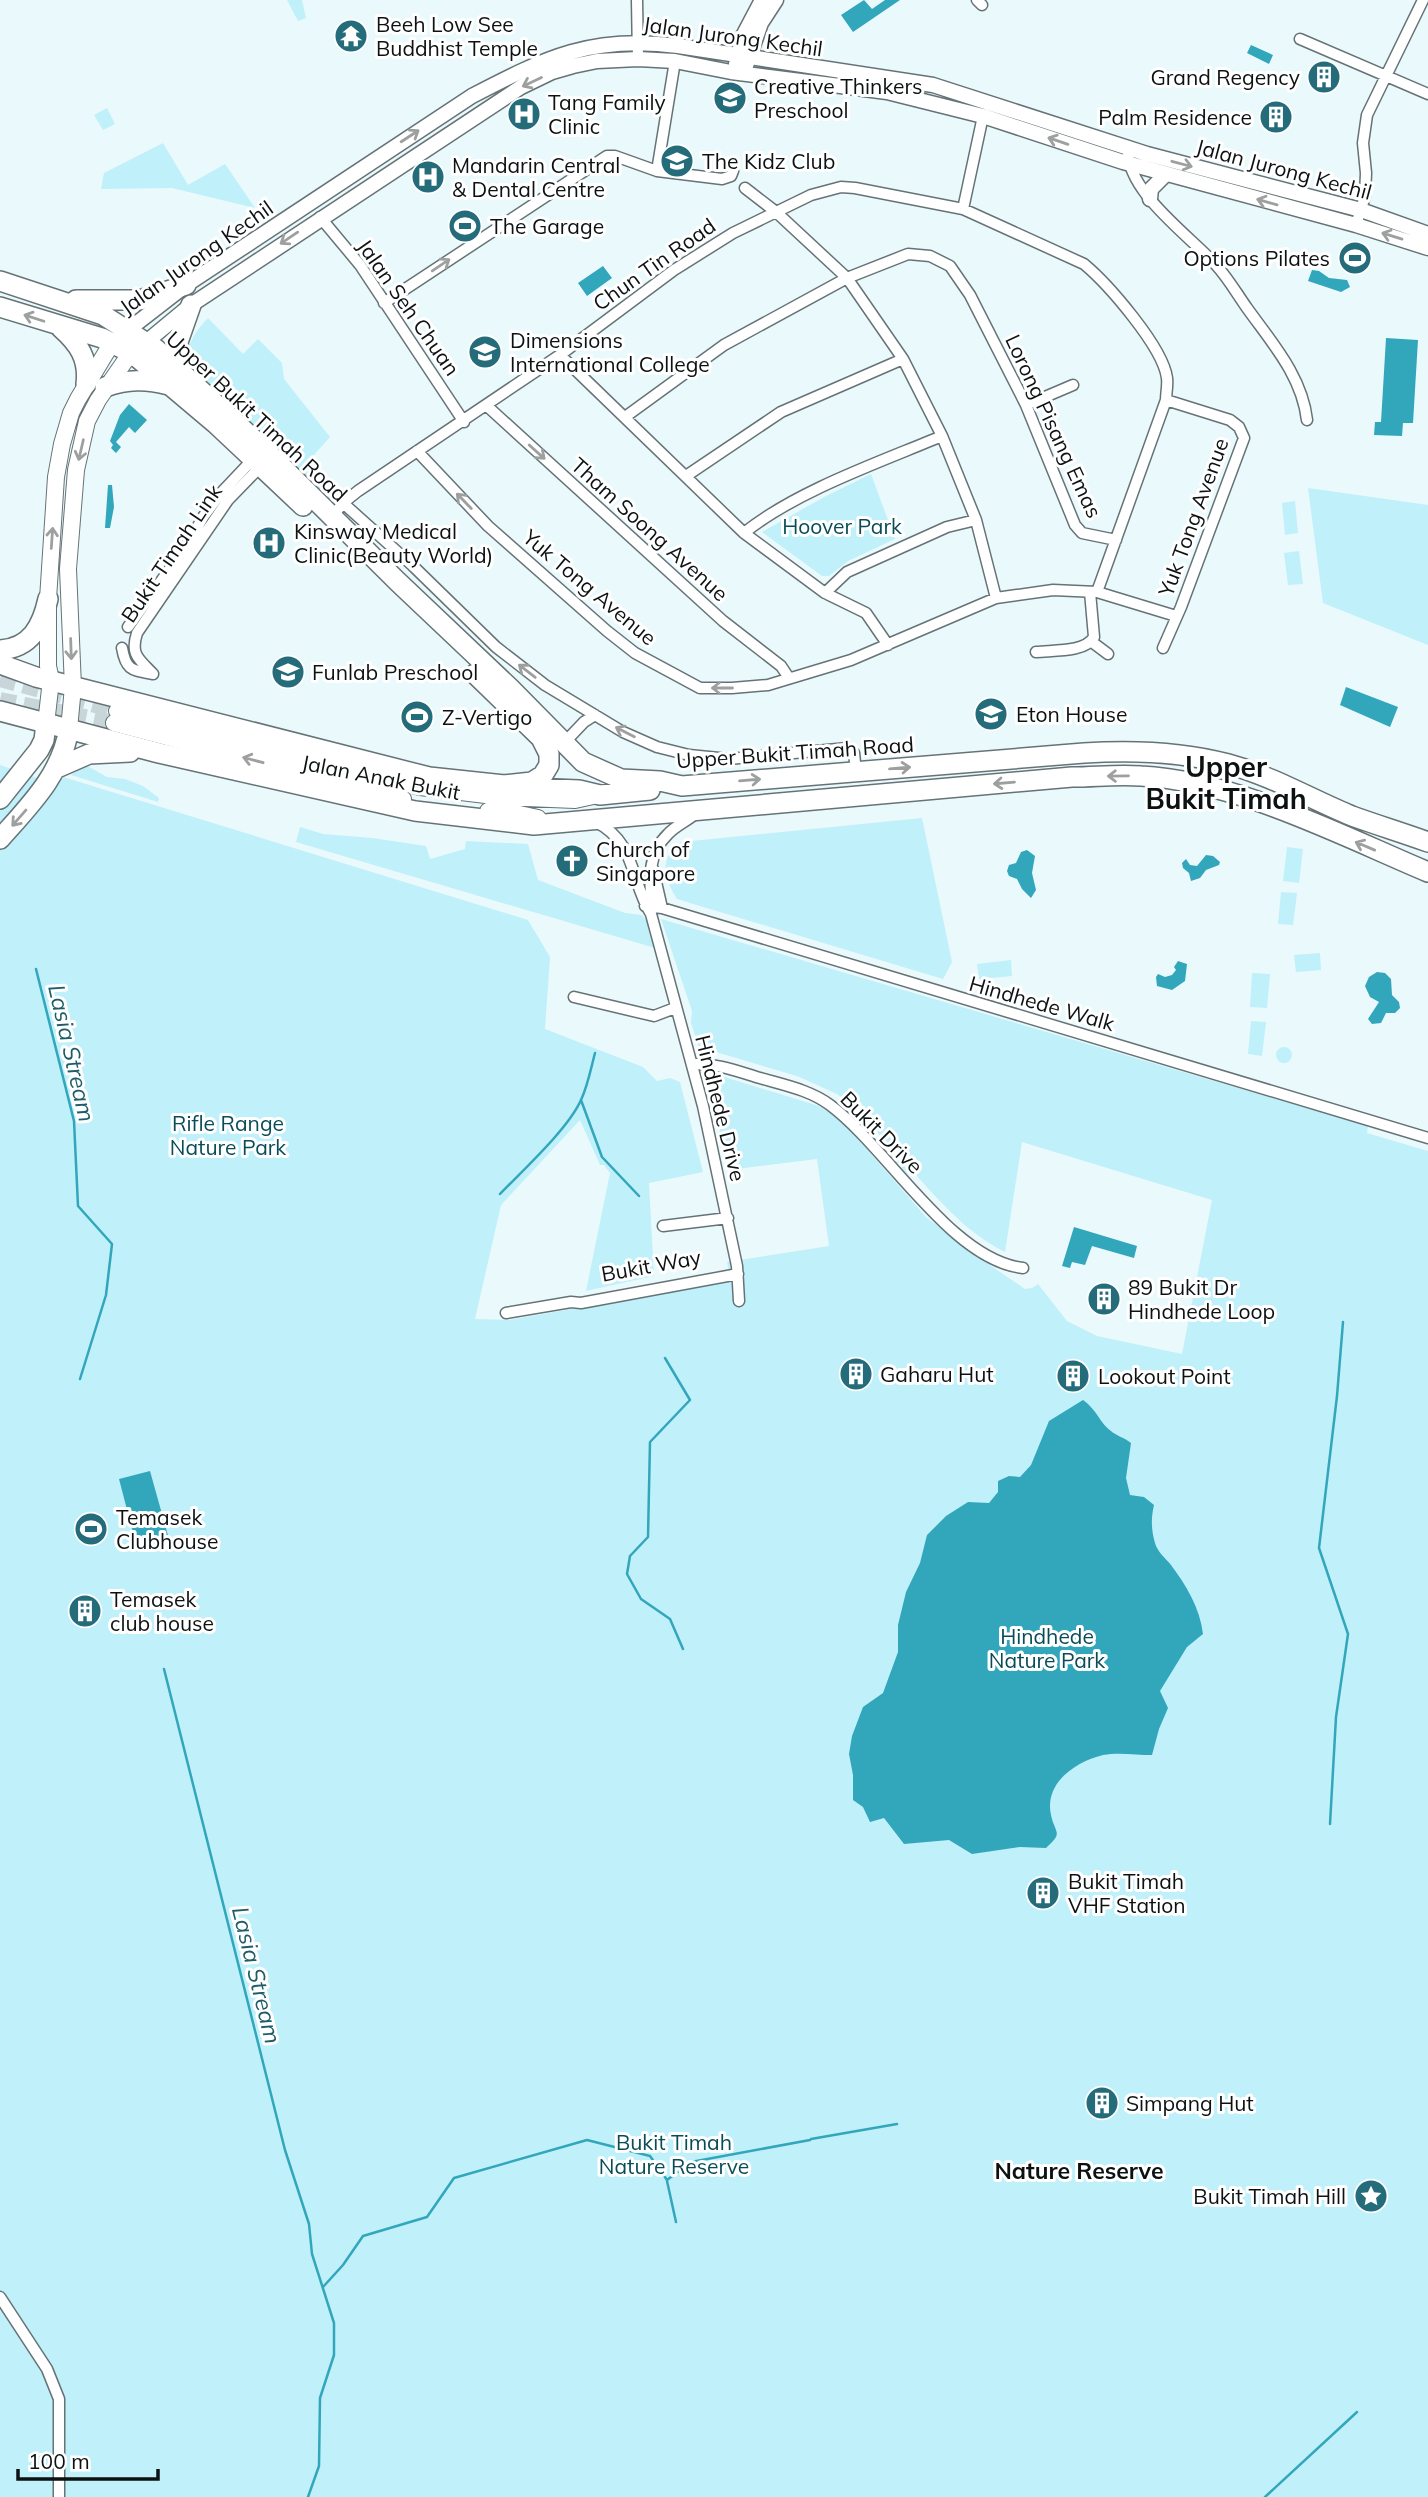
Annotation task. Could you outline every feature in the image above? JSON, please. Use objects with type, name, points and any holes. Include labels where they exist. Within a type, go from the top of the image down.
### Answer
[{"type":"highway","name":"Upper Bukit Timah Road","points":[[0,281],[103,315],[121,337],[177,379],[262,457],[541,738],[550,754],[549,765],[543,775],[533,782],[504,785]]},
{"type":"highway","points":[[61,301],[140,300],[186,285]]},
{"type":"highway","points":[[61,327],[85,357],[88,373],[96,386],[124,380],[177,379],[178,342],[191,305]]},
{"type":"highway","name":"Upper Bukit Timah Road","points":[[0,307],[61,327],[121,337]]},
{"type":"highway","name":"Upper Bukit Timah Road","points":[[262,457],[338,510],[583,762],[621,779],[660,781],[682,786],[1098,752],[1144,753],[1199,758],[1228,764],[1352,815],[1428,842]]},
{"type":"highway","points":[[0,650],[16,647],[33,636],[41,624],[48,599]]},
{"type":"highway","name":"Jalan Anak Bukit","points":[[0,664],[73,687],[429,776],[579,790],[600,795],[682,786]]},
{"type":"highway","name":"Jalan Anak Bukit","points":[[0,711],[159,753],[415,811],[534,825],[558,822]]},
{"type":"highway","points":[[0,799],[39,750],[44,740],[46,724]]},
{"type":"highway","points":[[0,839],[37,797],[57,768],[69,729]]},
{"type":"highway","points":[[57,768],[89,754],[118,751],[159,753]]},
{"type":"highway","points":[[1199,758],[1210,769],[1210,788]]},
{"type":"highway","points":[[558,822],[1072,777],[1142,776],[1210,788],[1262,803],[1428,872]]},
{"type":"main road","points":[[743,57],[743,36],[762,0]]},
{"type":"main road","points":[[739,73],[743,57],[776,0]]},
{"type":"main road","name":"Jalan Jurong Kechil","points":[[69,729],[73,687],[68,569],[76,470],[96,386],[121,337],[186,285],[483,90],[560,54],[590,46],[638,42],[933,85],[1128,148],[1362,210],[1428,234]]},
{"type":"main road","name":"Jalan Jurong Kechil","points":[[46,724],[51,680],[48,666],[48,599],[56,477],[71,412],[96,386],[191,305],[320,217],[521,87],[552,72],[597,61],[675,61],[739,73],[887,92],[983,116],[1130,164],[1356,225],[1428,248]]},
{"type":"main road","points":[[1150,199],[1151,189],[1166,174]]},
{"type":"main road","points":[[1307,213],[1313,211],[1316,206],[1311,197]]},
{"type":"main road","name":"Jalan Anak Bukit","points":[[558,822],[515,813],[418,803],[115,717],[420,787],[502,797],[575,800],[600,795]]},
{"type":"street","points":[[637,0],[638,59]]},
{"type":"street","points":[[1356,225],[1366,196],[1363,143],[1367,115],[1423,0]]},
{"type":"street","points":[[1300,39],[1428,94]]},
{"type":"street","points":[[657,171],[675,61]]},
{"type":"street","points":[[963,209],[983,116]]},
{"type":"street","points":[[1128,148],[1135,179],[1150,199],[1217,266],[1292,371],[1307,420]]},
{"type":"street","points":[[384,303],[607,156],[615,156],[657,171],[722,179],[730,176],[733,171]]},
{"type":"street","name":"Chun Tin Road","points":[[338,510],[416,451],[464,422],[560,355],[674,270],[733,233],[811,195],[841,187],[855,188],[963,209],[1084,264],[1101,278],[1151,343],[1167,379],[1166,400],[1116,540],[1093,592]]},
{"type":"street","points":[[745,188],[776,212],[847,278],[902,359],[942,436],[976,520],[996,598]]},
{"type":"street","name":"Jalan Seh Chuan","points":[[320,217],[360,265],[464,422]]},
{"type":"street","name":"Lorong Pisang Emas","points":[[625,417],[724,345],[847,278],[908,254],[930,256],[950,266],[970,295],[1027,405],[1075,525],[1082,533],[1116,540]]},
{"type":"street","points":[[560,355],[744,533],[825,593],[866,613],[888,645]]},
{"type":"street","points":[[686,476],[781,412],[902,359]]},
{"type":"street","points":[[1027,405],[1073,385]]},
{"type":"street","name":"Yuk Tong Avenue","points":[[1163,648],[1244,438],[1239,427],[1230,420],[1166,400]]},
{"type":"street","name":"Tham Soong Avenue","points":[[487,406],[723,621],[781,666],[789,678]]},
{"type":"street","points":[[744,533],[791,503],[868,466],[942,436]]},
{"type":"street","name":"Yuk Tong Avenue","points":[[416,451],[498,535],[617,638],[660,668],[700,688],[768,684],[851,660],[996,598],[1053,590],[1093,592],[1176,616]]},
{"type":"street","name":"Bukit Timah Link","points":[[128,627],[221,494],[262,457]]},
{"type":"street","name":"Bukit Timah Link","points":[[122,648],[124,663],[132,670],[153,674],[136,655],[134,644],[137,633],[228,500],[262,457]]},
{"type":"street","points":[[338,510],[412,565],[496,647],[545,685],[623,732],[657,747],[689,755],[729,760],[848,748],[854,753],[856,772]]},
{"type":"street","points":[[825,593],[847,572],[947,527],[976,520]]},
{"type":"street","points":[[1036,652],[1084,646],[1092,642],[1093,592]]},
{"type":"street","points":[[1092,642],[1108,654]]},
{"type":"street","points":[[582,725],[584,708]]},
{"type":"street","points":[[564,743],[595,715]]},
{"type":"street","points":[[653,909],[649,879],[660,843],[703,808]]},
{"type":"street","points":[[593,820],[611,830],[626,850],[653,909]]},
{"type":"street","name":"Hindhede Drive","points":[[653,909],[728,1218],[738,1272],[739,1301]]},
{"type":"street","name":"Hindhede Walk","points":[[653,909],[1428,1138]]},
{"type":"street","points":[[574,997],[654,1016],[676,1008]]},
{"type":"street","name":"Bukit Drive","points":[[692,1064],[719,1065],[814,1094],[852,1124],[925,1204],[956,1232],[989,1257],[1011,1267],[1023,1268]]},
{"type":"street","points":[[663,1226],[728,1218]]},
{"type":"street","name":"Bukit Way","points":[[506,1313],[572,1302],[581,1303],[738,1272]]},
{"type":"street","points":[[0,2297],[47,2369],[59,2399],[59,2497]]},
{"type":"green space","points":[[287,0],[302,0],[306,18],[298,21]]},
{"type":"green space","points":[[107,108],[115,124],[103,130],[94,115]]},
{"type":"green space","points":[[163,143],[188,185],[225,164],[255,208],[172,188],[101,189],[104,173]]},
{"type":"green space","points":[[208,318],[243,354],[258,339],[282,363],[284,379],[330,437],[303,467],[333,497],[327,502],[314,498],[186,362],[193,338]]},
{"type":"green space","name":"Hoover Park","points":[[871,474],[895,539],[848,561],[829,576],[822,576],[762,532],[826,496]]},
{"type":"green space","points":[[1308,488],[1428,505],[1428,645],[1323,603]]},
{"type":"green space","points":[[1295,501],[1298,533],[1285,535],[1282,503]]},
{"type":"green space","points":[[1299,551],[1303,584],[1288,585],[1284,553]]},
{"type":"green space","points":[[84,764],[107,777],[125,779],[143,786],[159,798],[158,802],[71,775]]},
{"type":"green space","points":[[0,765],[55,784],[60,776],[528,920],[550,957],[545,1029],[643,1067],[657,1081],[670,1078],[680,1082],[703,1172],[649,1183],[654,1276],[586,1291],[610,1173],[604,1165],[600,1165],[580,1120],[501,1205],[475,1319],[509,1320],[731,1281],[727,1262],[829,1246],[817,1159],[728,1170],[710,1086],[712,1079],[721,1076],[819,1106],[843,1122],[926,1217],[1025,1289],[1038,1284],[1067,1321],[1097,1336],[1182,1354],[1212,1200],[1022,1142],[1005,1252],[968,1228],[916,1175],[908,1175],[890,1154],[891,1148],[853,1106],[837,1094],[797,1076],[699,1047],[691,1023],[692,1011],[661,919],[1368,1126],[1367,1133],[1428,1151],[1428,2497],[0,2497]]},
{"type":"green space","points":[[922,818],[952,962],[943,979],[677,899],[666,876],[669,855],[681,842]]},
{"type":"green space","points":[[300,827],[323,834],[426,846],[430,859],[465,849],[466,841],[528,844],[538,880],[625,913],[642,915],[648,923],[655,948],[296,842]]},
{"type":"green space","points":[[1287,847],[1303,849],[1299,883],[1283,881]]},
{"type":"green space","points":[[1281,892],[1297,893],[1293,925],[1278,924]]},
{"type":"green space","points":[[1320,953],[1321,970],[1296,972],[1294,955]]},
{"type":"green space","points":[[1011,960],[1012,976],[979,979],[977,964]]},
{"type":"green space","points":[[1252,973],[1270,974],[1267,1008],[1250,1007]]},
{"type":"green space","points":[[1251,1021],[1266,1022],[1262,1056],[1248,1054]]},
{"type":"green space","points":[[1284,1047],[1290,1049],[1290,1061],[1284,1063],[1278,1061],[1276,1055],[1278,1049]]},
{"type":"water","points":[[864,0],[872,9],[885,0],[900,0],[853,32],[841,15]]},
{"type":"water","points":[[1251,45],[1273,55],[1269,64],[1247,53]]},
{"type":"water","points":[[603,266],[612,278],[587,296],[578,283]]},
{"type":"water","points":[[1312,270],[1329,278],[1347,280],[1350,287],[1341,292],[1308,281]]},
{"type":"water","points":[[1386,338],[1418,340],[1413,423],[1403,423],[1402,436],[1374,435],[1375,422],[1381,422]]},
{"type":"water","points":[[129,404],[147,420],[135,433],[129,427],[116,442],[121,447],[116,453],[111,448],[113,445],[110,441],[120,415]]},
{"type":"water","points":[[108,485],[112,485],[114,507],[110,528],[105,528]]},
{"type":"water","points":[[1346,687],[1398,707],[1390,727],[1340,705]]},
{"type":"water","points":[[1027,850],[1035,856],[1032,873],[1036,890],[1031,898],[1017,879],[1009,876],[1007,871],[1009,865],[1016,863],[1021,852]]},
{"type":"water","points":[[1206,855],[1213,856],[1220,862],[1219,865],[1206,870],[1200,878],[1191,881],[1182,863],[1186,859],[1190,865],[1197,866]]},
{"type":"water","points":[[1178,961],[1187,964],[1185,981],[1172,990],[1157,986],[1158,974],[1165,977],[1172,975]]},
{"type":"water","points":[[1377,972],[1385,973],[1391,979],[1392,995],[1399,1002],[1400,1008],[1395,1013],[1386,1013],[1381,1023],[1372,1024],[1368,1019],[1379,1002],[1370,997],[1365,986],[1369,977]]},
{"type":"water","points":[[1074,1227],[1137,1246],[1134,1258],[1092,1246],[1085,1265],[1072,1262],[1070,1268],[1062,1266]]},
{"type":"water","points":[[1083,1400],[1107,1428],[1131,1443],[1126,1478],[1130,1495],[1144,1497],[1154,1505],[1152,1524],[1156,1546],[1191,1597],[1203,1634],[1187,1647],[1160,1691],[1168,1708],[1152,1755],[1103,1755],[1082,1763],[1064,1776],[1052,1793],[1050,1804],[1057,1836],[1046,1848],[1020,1847],[972,1854],[949,1840],[904,1844],[884,1818],[870,1822],[863,1807],[853,1800],[853,1775],[849,1754],[852,1736],[863,1707],[883,1693],[898,1652],[898,1625],[906,1592],[920,1563],[927,1535],[946,1516],[968,1502],[989,1503],[998,1492],[998,1481],[1009,1476],[1020,1477],[1031,1465],[1049,1421]]},
{"type":"water","points":[[150,1471],[169,1539],[137,1548],[119,1479]]},
{"type":"waterway","name":"Lasia Stream","points":[[36,969],[74,1121],[78,1206],[112,1244],[106,1295],[80,1379]]},
{"type":"waterway","points":[[500,1194],[544,1149],[575,1111],[586,1088],[595,1053]]},
{"type":"waterway","points":[[581,1100],[602,1157],[639,1196]]},
{"type":"waterway","points":[[1330,1824],[1336,1717],[1348,1634],[1319,1548],[1343,1322]]},
{"type":"waterway","points":[[665,1358],[690,1400],[650,1442],[648,1537],[630,1556],[627,1574],[641,1599],[670,1619],[683,1649]]},
{"type":"waterway","name":"Lasia Stream","points":[[164,1669],[285,2150],[309,2224],[312,2254],[334,2323],[334,2355],[320,2398],[319,2466],[308,2497]]},
{"type":"waterway","name":"Lasia Stream","points":[[811,2139],[897,2124]]},
{"type":"waterway","name":"Lasia Stream","points":[[323,2287],[343,2265],[363,2236],[427,2217],[454,2178],[587,2140],[650,2156],[667,2180],[691,2162],[810,2140]]},
{"type":"waterway","points":[[667,2181],[676,2222]]},
{"type":"waterway","points":[[1265,2497],[1357,2412]]},
{"type":"tunnel","points":[[0,679],[117,711]]},
{"type":"tunnel","points":[[0,700],[114,723]]},
{"type":"place","name":"Beeh Low See Buddhist Temple","points":[[351,36]]},
{"type":"place","name":"Grand Regency","points":[[1324,77]]},
{"type":"place","name":"Creative Thinkers Preschool","points":[[730,98]]},
{"type":"place","name":"Tang Family Clinic","points":[[524,114]]},
{"type":"place","name":"Palm Residence","points":[[1276,117]]},
{"type":"place","name":"The Kidz Club","points":[[677,161]]},
{"type":"place","name":"Mandarin Central & Dental Centre","points":[[428,177]]},
{"type":"place","name":"The Garage","points":[[465,226]]},
{"type":"place","name":"Options Pilates","points":[[1355,258]]},
{"type":"place","name":"Dimensions International College","points":[[485,352]]},
{"type":"place","name":"Kinsway Medical Clinic(Beauty World)","points":[[269,543]]},
{"type":"place","name":"Funlab Preschool","points":[[288,672]]},
{"type":"place","name":"Eton House","points":[[991,714]]},
{"type":"place","name":"Z-Vertigo","points":[[417,717]]},
{"type":"place","name":"Church of Singapore","points":[[572,861]]},
{"type":"place","name":"89 Bukit Dr Hindhede Loop","points":[[1104,1299]]},
{"type":"place","name":"Gaharu Hut","points":[[856,1374]]},
{"type":"place","name":"Lookout Point","points":[[1073,1376]]},
{"type":"place","name":"Temasek Clubhouse","points":[[91,1529]]},
{"type":"place","name":"Temasek club house","points":[[85,1611]]},
{"type":"place","name":"Bukit Timah VHF Station","points":[[1043,1893]]},
{"type":"place","name":"Simpang Hut","points":[[1102,2103]]},
{"type":"place","name":"Bukit Timah Hill","points":[[1371,2196]]},
{"type":"district","name":"Upper Bukit Timah","points":[[1226,782]]},
{"type":"district","name":"Nature Reserve","points":[[1079,2170]]},
{"type":"park label","name":"Rifle Range Nature Park","points":[[228,1135]]},
{"type":"park label","name":"Hindhede Nature Park","points":[[1047,1648]]},
{"type":"park label","name":"Bukit Timah Nature Reserve","points":[[674,2154]]}]
